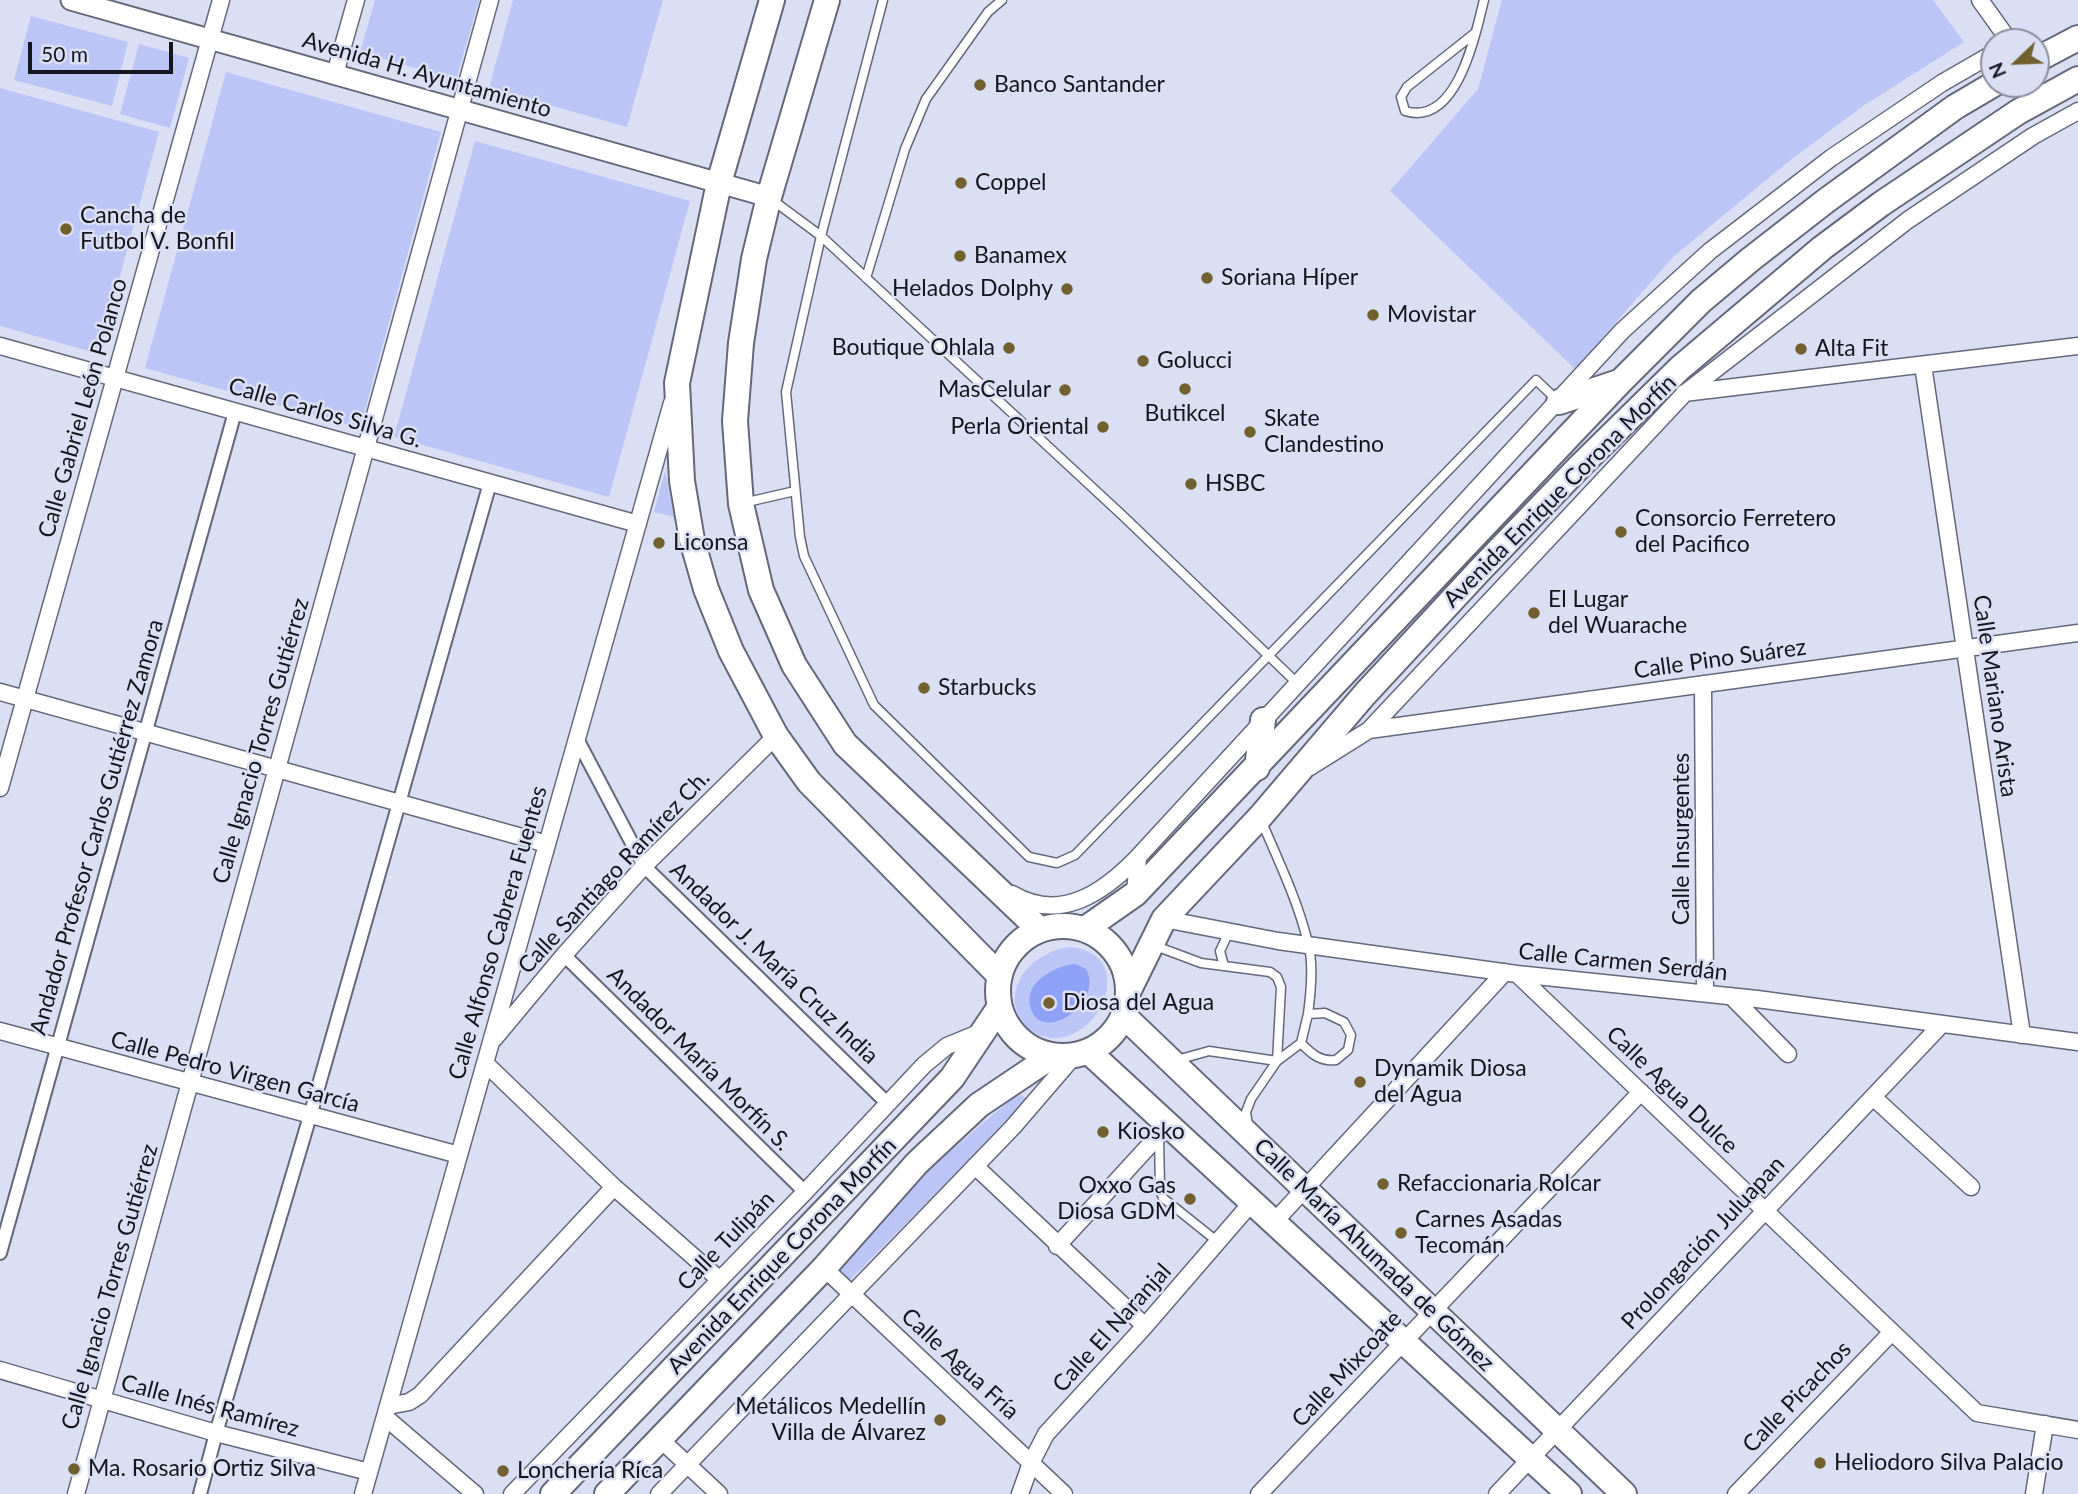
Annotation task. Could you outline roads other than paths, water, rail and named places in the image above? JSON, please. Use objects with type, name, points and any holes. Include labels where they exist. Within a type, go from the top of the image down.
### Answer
[{"type":"main road","points":[[772,0],[719,183],[677,383],[682,481],[692,540],[706,589],[731,651],[775,736],[809,782],[999,975]]},
{"type":"main road","points":[[827,0],[769,197],[754,259],[741,343],[734,421],[741,504],[761,590],[794,665],[845,744],[1039,929]]},
{"type":"main road","points":[[2050,52],[2078,37]]},
{"type":"main road","name":"Avenida Enrique Corona Morfín","points":[[607,1494],[824,1268],[917,1163],[970,1114],[1072,1055],[1104,1043],[1124,1016],[1128,992],[1164,919],[1260,817],[1342,720],[1479,570],[1680,368],[1822,248],[1881,204],[2018,112],[2078,79]]},
{"type":"main road","name":"Avenida Enrique Corona Morfín","points":[[1128,992],[1126,972],[1116,953],[1102,939],[1085,929],[1135,894],[1257,768],[1619,382],[1702,301],[1827,200],[1955,107],[1980,92]]},
{"type":"main road","points":[[1559,402],[1619,382]]},
{"type":"main road","points":[[1257,768],[1263,720]]},
{"type":"main road","points":[[1072,1055],[1034,1050],[1019,1040],[1007,1025],[999,1008],[997,992],[999,975],[1007,956],[1021,940],[1039,929],[1054,926],[1070,925],[1085,929]]},
{"type":"main road","name":"Avenida Enrique Corona Morfín","points":[[553,1494],[933,1098],[952,1077],[999,1008]]},
{"type":"main road","name":"Calle María Ahumada de Gómez","points":[[1124,1016],[1624,1494]]},
{"type":"main road","name":"Calle María Ahumada de Gómez","points":[[1072,1055],[1253,1201],[1569,1494]]},
{"type":"street","name":"Avenida H. Ayuntamiento","points":[[71,0],[769,197]]},
{"type":"street","name":"Calle Gabriel León Polanco","points":[[0,788],[221,0]]},
{"type":"street","points":[[335,74],[356,0]]},
{"type":"street","name":"Calle Ignacio Torres Gutiérrez","points":[[76,1494],[491,0]]},
{"type":"street","points":[[1980,0],[2000,28]]},
{"type":"street","points":[[973,868],[1029,903],[1051,905],[1079,901],[1110,884],[1138,857],[1622,331],[1710,251],[1831,158],[1942,83],[1980,61]]},
{"type":"street","points":[[1296,776],[1368,730],[1685,393],[1908,220],[2033,136],[2078,111]]},
{"type":"street","name":"Calle Carlos Silva G.","points":[[0,346],[638,524]]},
{"type":"street","points":[[1651,397],[2078,346]]},
{"type":"street","name":"Calle Mariano Arista","points":[[1923,365],[2022,1035]]},
{"type":"street","name":"Calle Alfonso Cabrera Fuentes","points":[[363,1494],[677,383]]},
{"type":"street","name":"Andador Profesor Carlos Gutiérrez Zamora","points":[[0,1253],[235,412]]},
{"type":"street","points":[[200,1494],[490,483]]},
{"type":"street","name":"Calle Pino Suárez","points":[[1368,730],[2078,633]]},
{"type":"street","name":"Calle Insurgentes","points":[[1703,684],[1705,993]]},
{"type":"street","points":[[0,692],[547,844]]},
{"type":"street","name":"Calle Santiago Ramírez Ch.","points":[[491,1044],[564,955],[644,866],[775,736]]},
{"type":"street","name":"Andador J. María Cruz India","points":[[577,739],[644,866],[887,1103]]},
{"type":"street","points":[[1135,894],[1138,857]]},
{"type":"street","name":"Calle Carmen Serdán","points":[[1164,919],[1309,945],[1511,973],[1731,996],[2078,1042]]},
{"type":"street","name":"Andador María Morfín S.","points":[[564,955],[805,1192]]},
{"type":"street","points":[[1275,1221],[1511,973]]},
{"type":"street","name":"Calle Agua Dulce","points":[[1511,973],[1641,1092],[1977,1413],[2045,1424]]},
{"type":"street","points":[[1731,996],[1788,1054]]},
{"type":"street","name":"Prolongación Juluapan","points":[[1497,1494],[1942,1024]]},
{"type":"street","name":"Calle Pedro Virgen García","points":[[0,1031],[459,1155]]},
{"type":"street","name":"Calle Tulipán","points":[[512,1494],[805,1192],[924,1065],[947,1046],[981,1031]]},
{"type":"street","name":"Avenida Enrique Corona Morfín","points":[[659,1494],[1013,1127],[1072,1055]]},
{"type":"street","points":[[485,1063],[614,1187],[720,1280]]},
{"type":"street","name":"Calle Mixcoate","points":[[1265,1488],[1641,1092]]},
{"type":"street","points":[[1873,1097],[1971,1187]]},
{"type":"street","points":[[1057,1246],[1164,1129]]},
{"type":"street","points":[[975,1166],[1145,1326]]},
{"type":"street","points":[[475,1494],[386,1411],[420,1395],[614,1187]]},
{"type":"street","name":"Calle El Naranjal","points":[[1020,1494],[1031,1463],[1046,1434],[1145,1326],[1253,1201]]},
{"type":"street","name":"Calle Agua Fría","points":[[824,1268],[1064,1494]]},
{"type":"street","name":"Calle Picachos","points":[[1736,1494],[1892,1332]]},
{"type":"street","name":"Calle Inés Ramírez","points":[[0,1370],[216,1433],[369,1472]]},
{"type":"street","points":[[2034,1494],[2045,1424],[2078,1430]]},
{"type":"street","points":[[660,1438],[719,1494]]},
{"type":"street","points":[[1265,1488],[1283,1494]]},
{"type":"lane","points":[[883,0],[821,236],[786,393],[800,537],[804,556],[874,705],[1030,857],[1057,863],[1075,855],[1536,380],[1559,402]]},
{"type":"lane","points":[[866,278],[905,149],[926,99],[988,12],[1002,0]]},
{"type":"lane","points":[[1475,33],[1407,86],[1401,97],[1405,111],[1419,115],[1437,108],[1459,81],[1475,33],[1484,0]]},
{"type":"lane","points":[[769,197],[821,236],[1297,682]]},
{"type":"lane","points":[[741,504],[795,491]]},
{"type":"lane","points":[[1249,1135],[1246,1112],[1251,1099],[1277,1060],[1301,1043],[1310,996],[1309,945],[1260,817]]},
{"type":"lane","points":[[1224,966],[1220,951],[1229,932]]},
{"type":"lane","points":[[1150,944],[1201,963],[1270,972],[1277,977],[1281,987],[1277,1060]]},
{"type":"lane","points":[[1301,1043],[1312,1055],[1329,1061],[1343,1056],[1351,1043],[1351,1035],[1344,1022],[1325,1013],[1308,1014]]},
{"type":"lane","points":[[1171,1061],[1209,1051],[1277,1060]]},
{"type":"lane","points":[[1164,1129],[1160,1190],[1163,1198],[1218,1242]]},
{"type":"water","points":[[1076,964],[1086,969],[1089,982],[1087,995],[1079,1006],[1069,1016],[1057,1021],[1046,1022],[1036,1018],[1029,999],[1036,984],[1056,969]]},
{"type":"place","name":"Banco Santander","points":[[980,85]]},
{"type":"place","name":"Coppel","points":[[961,183]]},
{"type":"place","name":"Cancha de Futbol V. Bonfil","points":[[66,229]]},
{"type":"place","name":"Banamex","points":[[960,256]]},
{"type":"place","name":"Soriana Híper","points":[[1207,278]]},
{"type":"place","name":"Helados Dolphy","points":[[1067,289]]},
{"type":"place","name":"Movistar","points":[[1373,315]]},
{"type":"place","name":"Boutique Ohlala","points":[[1009,348]]},
{"type":"place","name":"Alta Fit","points":[[1801,349]]},
{"type":"place","name":"Golucci","points":[[1143,361]]},
{"type":"place","name":"Butikcel","points":[[1185,389]]},
{"type":"place","name":"MasCelular","points":[[1065,390]]},
{"type":"place","name":"Perla Oriental","points":[[1103,427]]},
{"type":"place","name":"Skate Clandestino","points":[[1250,432]]},
{"type":"place","name":"HSBC","points":[[1191,484]]},
{"type":"place","name":"Consorcio Ferretero del Pacifico","points":[[1621,532]]},
{"type":"place","name":"Liconsa","points":[[659,543]]},
{"type":"place","name":"El Lugar del Wuarache","points":[[1534,613]]},
{"type":"place","name":"Starbucks","points":[[924,688]]},
{"type":"place","name":"Diosa del Agua","points":[[1049,1003]]},
{"type":"place","name":"Dynamik Diosa del Agua","points":[[1360,1082]]},
{"type":"place","name":"Kiosko","points":[[1103,1132]]},
{"type":"place","name":"Refaccionaria Rolcar","points":[[1383,1184]]},
{"type":"place","name":"Oxxo Gas Diosa GDM","points":[[1190,1199]]},
{"type":"place","name":"Carnes Asadas Tecomán","points":[[1401,1233]]},
{"type":"place","name":"Metálicos Medellín Villa de Álvarez","points":[[940,1420]]},
{"type":"place","name":"Heliodoro Silva Palacio","points":[[1820,1463]]},
{"type":"place","name":"Ma. Rosario Ortiz Silva","points":[[74,1469]]},
{"type":"place","name":"Lonchería Ríca","points":[[503,1471]]}]
